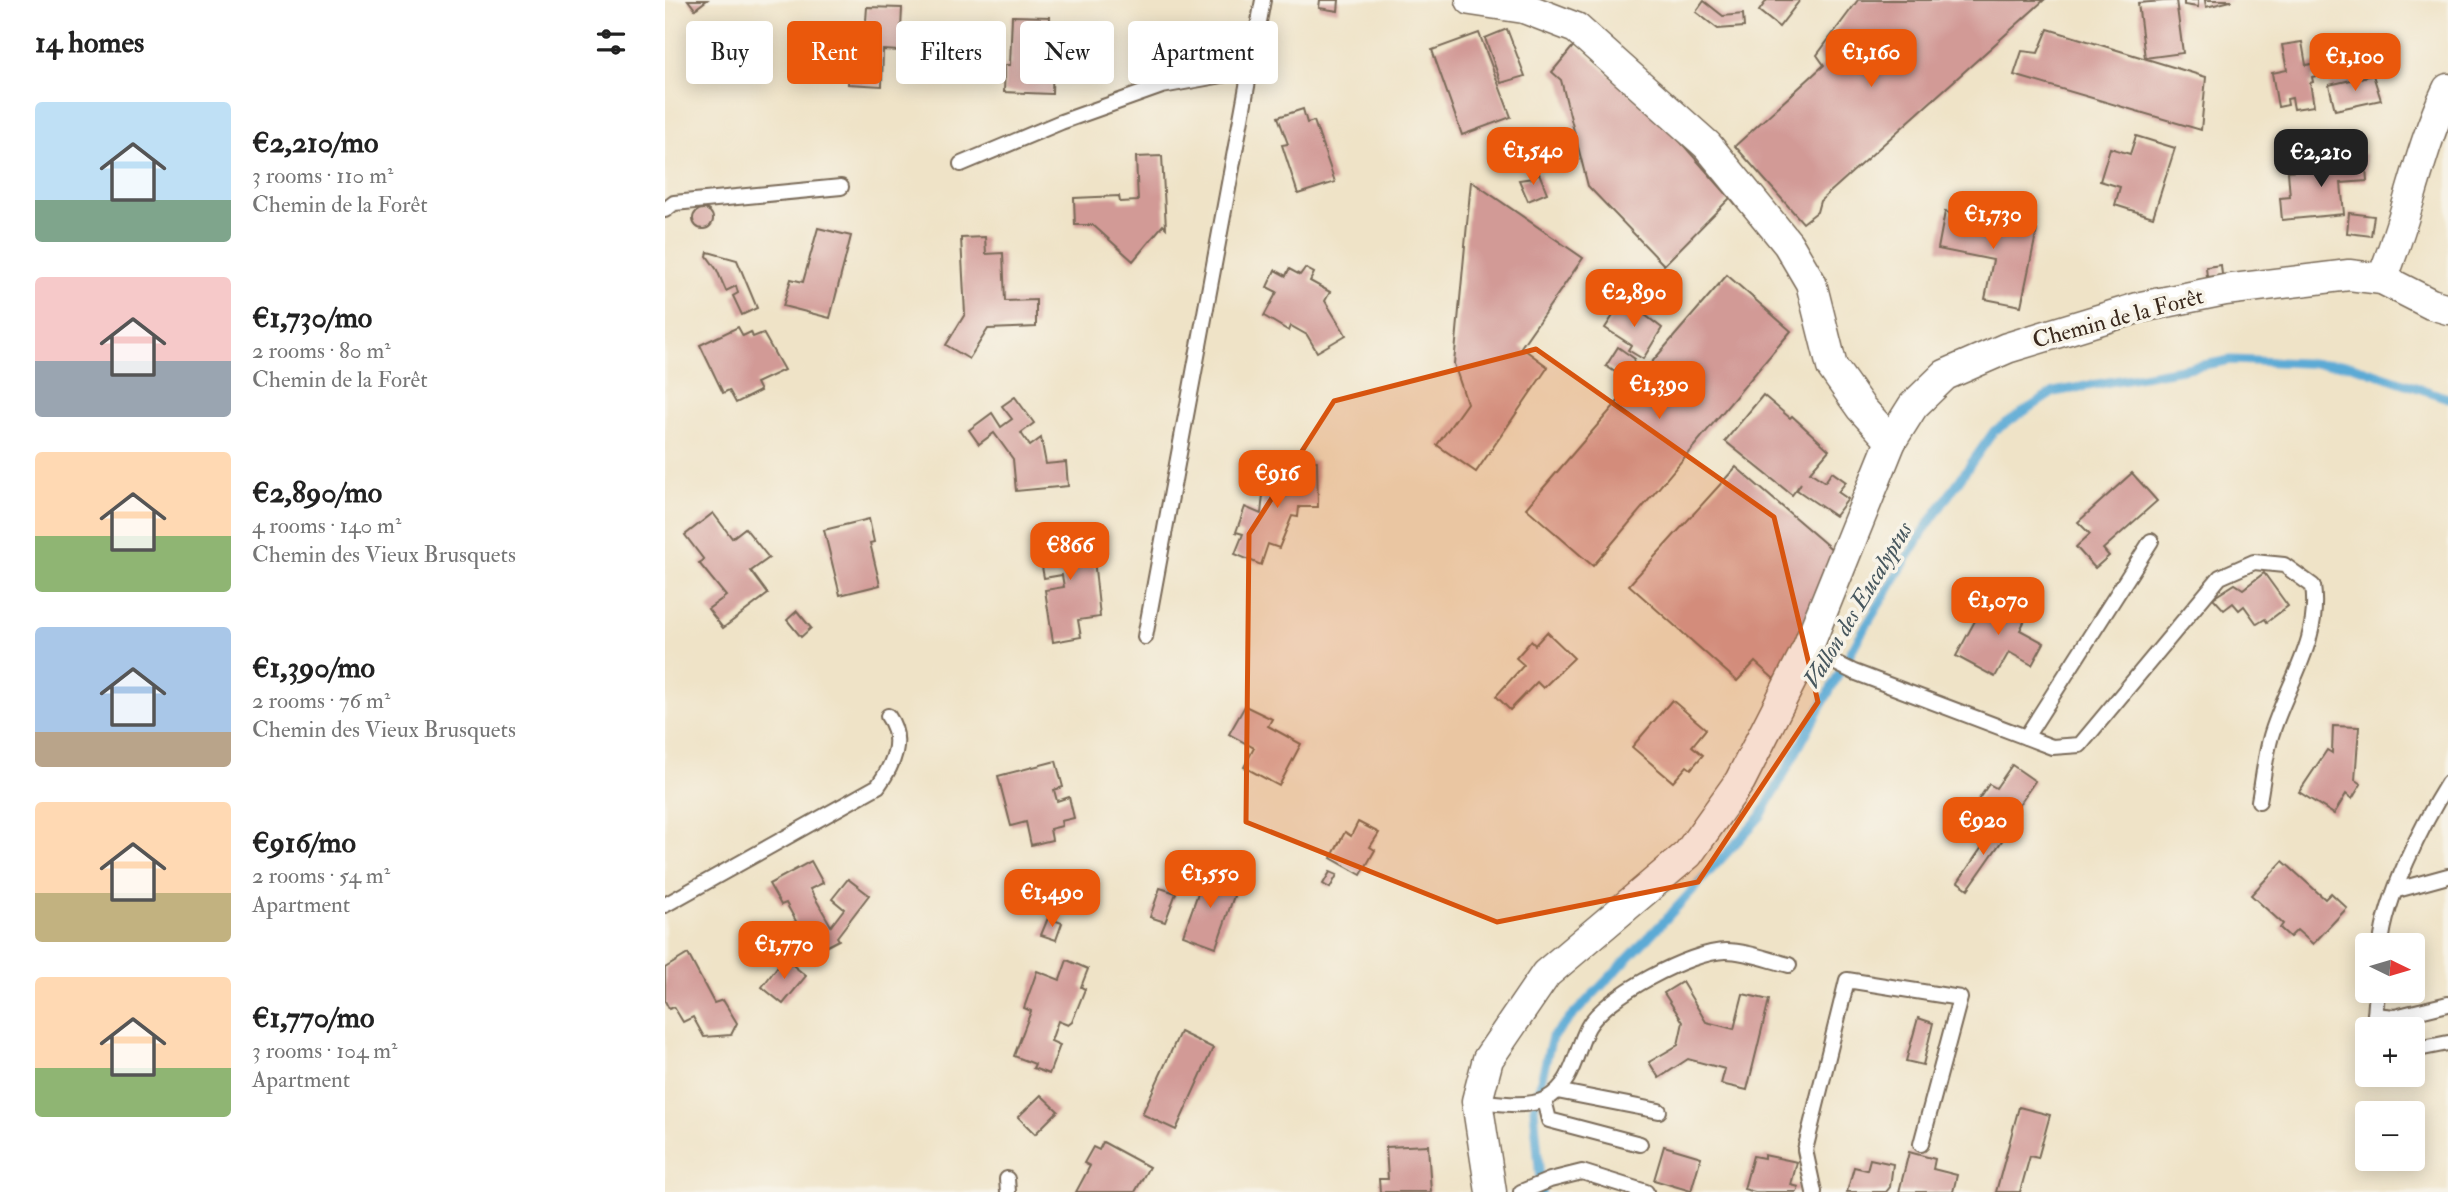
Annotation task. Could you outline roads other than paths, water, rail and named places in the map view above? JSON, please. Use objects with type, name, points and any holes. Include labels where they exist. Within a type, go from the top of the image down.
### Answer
[{"type":"street","points":[[1471,0],[1524,8],[1576,28],[1707,145],[1789,244],[1811,283],[1832,367],[1860,408],[1891,441]]},
{"type":"street","points":[[2382,279],[2408,211],[2432,124],[2448,89]]},
{"type":"street","name":"Chemin de la Forêt","points":[[1477,1101],[1488,1059],[1546,974],[1688,854],[1740,781],[1820,656],[1891,441],[1913,406],[1945,375],[2007,348],[2141,307],[2225,290],[2349,275],[2382,279],[2431,304],[2448,309]]},
{"type":"street","points":[[1477,1101],[1491,1192]]},
{"type":"lane","points":[[1259,21],[1263,0]]},
{"type":"lane","points":[[961,164],[1061,122],[1173,84]]},
{"type":"lane","points":[[1145,636],[1247,84]]},
{"type":"lane","points":[[665,210],[674,203],[842,187]]},
{"type":"lane","points":[[2027,737],[2151,541]]},
{"type":"lane","points":[[1820,656],[1854,672],[2052,747],[2080,745],[2220,576],[2254,562],[2284,565],[2313,586],[2316,608],[2312,634],[2271,737],[2259,801]]},
{"type":"lane","points":[[665,905],[878,786],[894,764],[897,728],[888,716]]},
{"type":"lane","points":[[2382,933],[2382,925],[2428,814],[2448,783]]},
{"type":"lane","points":[[2397,890],[2448,876]]},
{"type":"lane","points":[[1477,1101],[1502,1104],[1544,1100],[1557,1091],[1572,1068],[1589,1025],[1610,1001],[1672,966],[1725,951],[1789,965]]},
{"type":"lane","points":[[1814,1192],[1805,1150],[1847,980],[1960,998],[1921,1144]]},
{"type":"lane","points":[[2395,1017],[2448,1004]]},
{"type":"lane","points":[[2425,1048],[2448,1043]]},
{"type":"lane","points":[[1557,1091],[1659,1111]]},
{"type":"lane","points":[[1544,1100],[1549,1120],[1640,1144]]},
{"type":"lane","points":[[1521,1192],[1550,1180],[1582,1172],[1646,1192]]},
{"type":"waterway","name":"Vallon des Eucalyptus","points":[[1541,1192],[1534,1108],[1552,1037],[1761,816],[1858,639],[1927,526],[1994,431],[2054,392],[2231,360],[2350,365],[2448,398]]}]
